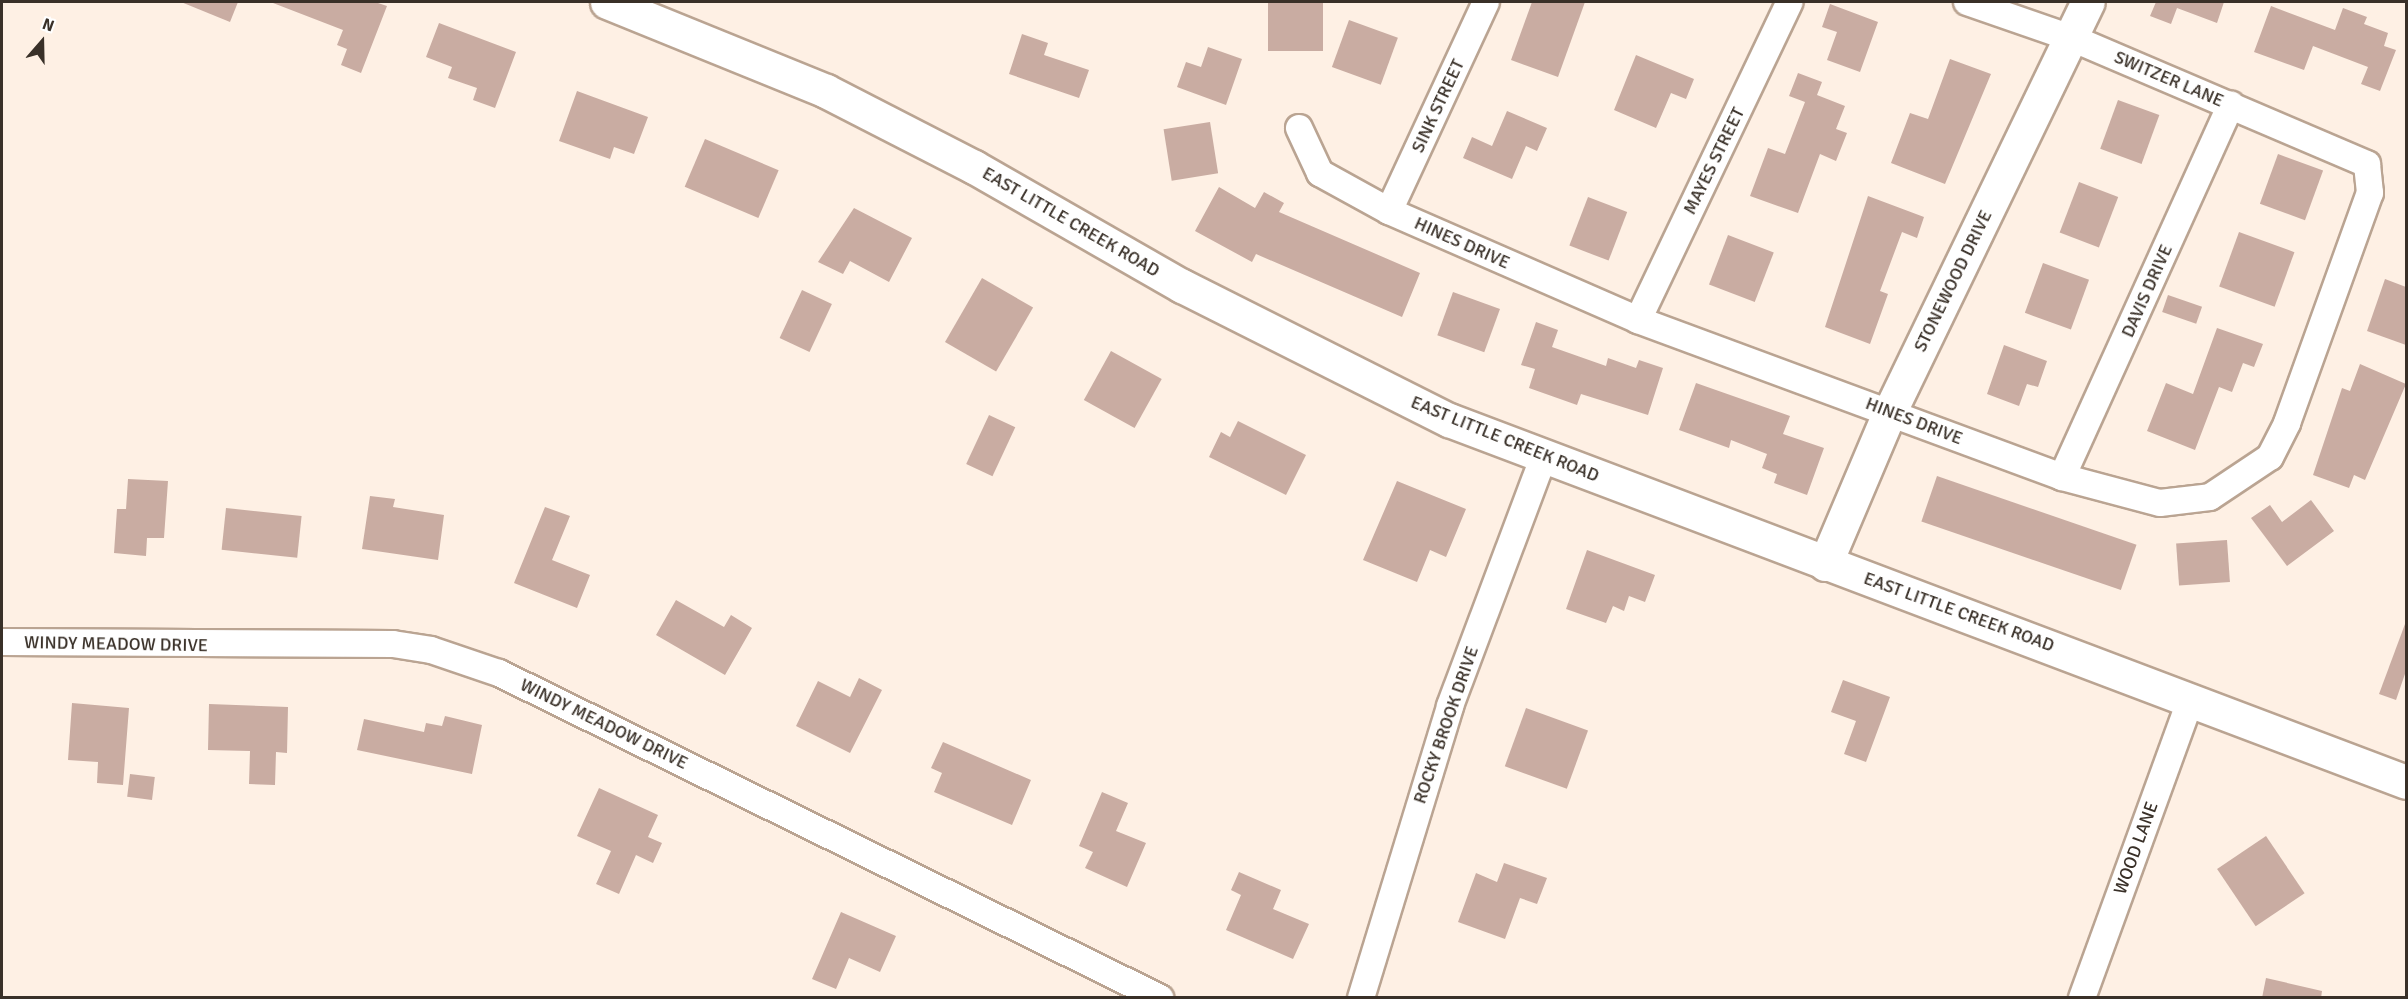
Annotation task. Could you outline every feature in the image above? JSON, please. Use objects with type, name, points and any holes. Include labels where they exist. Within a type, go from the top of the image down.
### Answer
[{"type":"street","name":"EAST LITTLE CREEK ROAD","points":[[607,2],[826,91],[1298,347],[1449,420],[2406,782]]},
{"type":"street","name":"SINK STREET","points":[[1389,211],[1486,2]]},
{"type":"street","name":"MAYES STREET","points":[[1638,320],[1790,2]]},
{"type":"street","name":"SWITZER LANE","points":[[1967,2],[2072,38],[2367,164]]},
{"type":"street","name":"STONEWOOD DRIVE","points":[[1825,564],[1890,411],[2088,2]]},
{"type":"street","name":"DAVIS DRIVE","points":[[2062,477],[2231,105]]},
{"type":"street","name":"HINES DRIVE","points":[[1299,128],[1320,173],[1389,211],[1638,320],[1890,411],[2062,477],[2160,503],[2210,497],[2270,458],[2370,193],[2367,164]]},
{"type":"street","name":"ROCKY BROOK DRIVE","points":[[1361,998],[1450,706],[1544,456]]},
{"type":"street","name":"WINDY MEADOW DRIVE","points":[[2,642],[393,644],[431,650],[499,672],[1160,998]]},
{"type":"street","name":"WOOD LANE","points":[[2082,998],[2191,699]]},
{"type":"building","points":[[181,2],[238,2],[230,22]]},
{"type":"building","points":[[375,2],[387,6],[361,73],[341,65],[347,49],[337,45],[343,30],[273,3]]},
{"type":"building","points":[[1268,2],[1323,2],[1323,51],[1268,51]]},
{"type":"building","points":[[1532,2],[1585,2],[1558,77],[1511,60]]},
{"type":"building","points":[[2156,2],[2224,2],[2217,23],[2177,8],[2171,24],[2150,16]]},
{"type":"building","points":[[1830,4],[1878,22],[1860,72],[1827,60],[1837,32],[1822,27]]},
{"type":"building","points":[[2271,6],[2335,30],[2343,8],[2367,17],[2364,24],[2388,33],[2384,46],[2396,50],[2380,91],[2361,84],[2368,67],[2313,46],[2304,70],[2254,52]]},
{"type":"building","points":[[1349,20],[1398,38],[1381,85],[1332,67]]},
{"type":"building","points":[[439,23],[516,52],[495,108],[473,100],[477,88],[448,78],[452,67],[426,57]]},
{"type":"building","points":[[1022,34],[1048,43],[1044,55],[1089,70],[1079,98],[1009,74]]},
{"type":"building","points":[[1208,47],[1242,59],[1226,105],[1177,87],[1186,62],[1201,67]]},
{"type":"building","points":[[1636,55],[1694,79],[1686,99],[1671,93],[1656,128],[1614,110]]},
{"type":"building","points":[[1950,59],[1991,74],[1945,184],[1891,163],[1910,113],[1928,119]]},
{"type":"building","points":[[1798,73],[1822,82],[1817,95],[1845,106],[1836,129],[1847,133],[1836,161],[1820,154],[1798,213],[1750,196],[1768,148],[1785,154],[1805,102],[1789,96]]},
{"type":"building","points":[[577,91],[648,117],[634,154],[614,147],[610,159],[559,141]]},
{"type":"building","points":[[2118,100],[2159,115],[2142,164],[2100,149]]},
{"type":"building","points":[[1507,111],[1547,128],[1537,151],[1526,146],[1512,179],[1463,158],[1472,137],[1492,146]]},
{"type":"building","points":[[1210,122],[1218,173],[1172,181],[1164,129]]},
{"type":"building","points":[[705,139],[779,170],[758,218],[685,187]]},
{"type":"building","points":[[2278,154],[2323,170],[2305,220],[2260,204]]},
{"type":"building","points":[[2079,182],[2118,197],[2099,247],[2060,232]]},
{"type":"building","points":[[1219,187],[1255,208],[1264,192],[1284,203],[1279,212],[1420,273],[1402,317],[1256,254],[1252,262],[1195,231]]},
{"type":"building","points":[[1868,196],[1924,217],[1917,238],[1902,232],[1880,291],[1888,294],[1870,344],[1825,327]]},
{"type":"building","points":[[1588,197],[1627,212],[1609,261],[1569,246]]},
{"type":"building","points":[[854,208],[912,238],[889,282],[850,261],[843,274],[818,262]]},
{"type":"building","points":[[2239,232],[2294,252],[2275,307],[2219,287]]},
{"type":"building","points":[[1728,235],[1774,253],[1755,302],[1709,284]]},
{"type":"building","points":[[2043,263],[2089,280],[2071,330],[2025,313]]},
{"type":"building","points":[[982,278],[1033,308],[996,372],[945,342]]},
{"type":"building","points":[[2385,279],[2406,287],[2406,345],[2367,331]]},
{"type":"building","points":[[802,290],[832,304],[810,352],[780,338]]},
{"type":"building","points":[[1453,292],[1500,309],[1484,352],[1437,335]]},
{"type":"building","points":[[2168,295],[2202,307],[2196,324],[2162,312]]},
{"type":"building","points":[[1536,322],[1558,330],[1552,347],[1606,366],[1608,358],[1636,368],[1639,360],[1663,368],[1648,415],[1581,394],[1577,405],[1529,388],[1535,369],[1521,365]]},
{"type":"building","points":[[2217,328],[2263,344],[2254,367],[2243,363],[2232,392],[2219,387],[2195,450],[2147,431],[2166,383],[2193,394]]},
{"type":"building","points":[[2004,345],[2047,361],[2038,387],[2027,384],[2019,406],[1987,394]]},
{"type":"building","points":[[1111,351],[1162,379],[1135,428],[1084,400]]},
{"type":"building","points":[[2360,364],[2406,384],[2365,480],[2354,475],[2349,488],[2313,475],[2342,388],[2350,391]]},
{"type":"building","points":[[1696,383],[1790,416],[1783,434],[1824,448],[1807,495],[1774,483],[1777,474],[1762,468],[1767,454],[1731,440],[1729,448],[1679,430]]},
{"type":"building","points":[[989,415],[1015,427],[992,476],[966,464]]},
{"type":"building","points":[[1238,421],[1306,455],[1286,495],[1209,457],[1221,432],[1230,437]]},
{"type":"building","points":[[1937,476],[2137,545],[2121,590],[1921,521]]},
{"type":"building","points":[[128,479],[168,481],[164,538],[147,538],[146,556],[114,553],[117,509],[126,509]]},
{"type":"building","points":[[1397,481],[1466,509],[1446,557],[1430,550],[1417,582],[1363,560]]},
{"type":"building","points":[[370,496],[395,499],[393,507],[444,515],[438,560],[362,549]]},
{"type":"building","points":[[2311,500],[2334,531],[2287,566],[2251,518],[2270,505],[2282,522]]},
{"type":"building","points":[[545,507],[570,516],[552,560],[590,575],[577,608],[514,583]]},
{"type":"building","points":[[226,508],[302,516],[297,558],[222,550]]},
{"type":"building","points":[[2227,540],[2230,582],[2179,585],[2176,544]]},
{"type":"building","points":[[1587,550],[1655,575],[1645,602],[1629,596],[1624,611],[1613,606],[1606,623],[1566,609]]},
{"type":"building","points":[[676,600],[724,627],[731,615],[752,628],[725,675],[656,635]]},
{"type":"building","points":[[2405,624],[2406,671],[2396,700],[2379,694]]},
{"type":"building","points":[[859,678],[882,690],[850,753],[796,726],[818,681],[850,697]]},
{"type":"building","points":[[1843,680],[1890,697],[1866,762],[1844,754],[1856,721],[1831,712]]},
{"type":"building","points":[[72,703],[129,708],[123,785],[97,783],[98,762],[68,760]]},
{"type":"building","points":[[209,704],[288,707],[287,753],[276,752],[275,785],[249,784],[250,751],[208,750]]},
{"type":"building","points":[[1526,708],[1588,731],[1567,789],[1505,766]]},
{"type":"building","points":[[445,716],[482,725],[472,774],[357,750],[364,719],[424,732],[426,723],[442,726]]},
{"type":"building","points":[[943,742],[1031,780],[1012,825],[934,792],[942,773],[931,768]]},
{"type":"building","points":[[130,774],[155,777],[152,800],[127,797]]},
{"type":"building","points":[[599,788],[658,815],[648,837],[662,843],[653,863],[636,855],[619,894],[596,884],[611,851],[577,836]]},
{"type":"building","points":[[1102,792],[1128,803],[1116,831],[1146,843],[1127,887],[1085,868],[1093,852],[1079,846]]},
{"type":"building","points":[[2266,836],[2305,893],[2256,926],[2217,869]]},
{"type":"building","points":[[1504,863],[1547,878],[1537,904],[1520,898],[1505,939],[1458,922],[1476,873],[1497,882]]},
{"type":"building","points":[[1239,872],[1281,890],[1273,909],[1309,924],[1293,959],[1226,930],[1241,895],[1231,890]]},
{"type":"building","points":[[841,912],[896,936],[880,972],[849,958],[836,989],[812,979]]},
{"type":"building","points":[[2266,978],[2322,991],[2321,998],[2262,998]]}]
